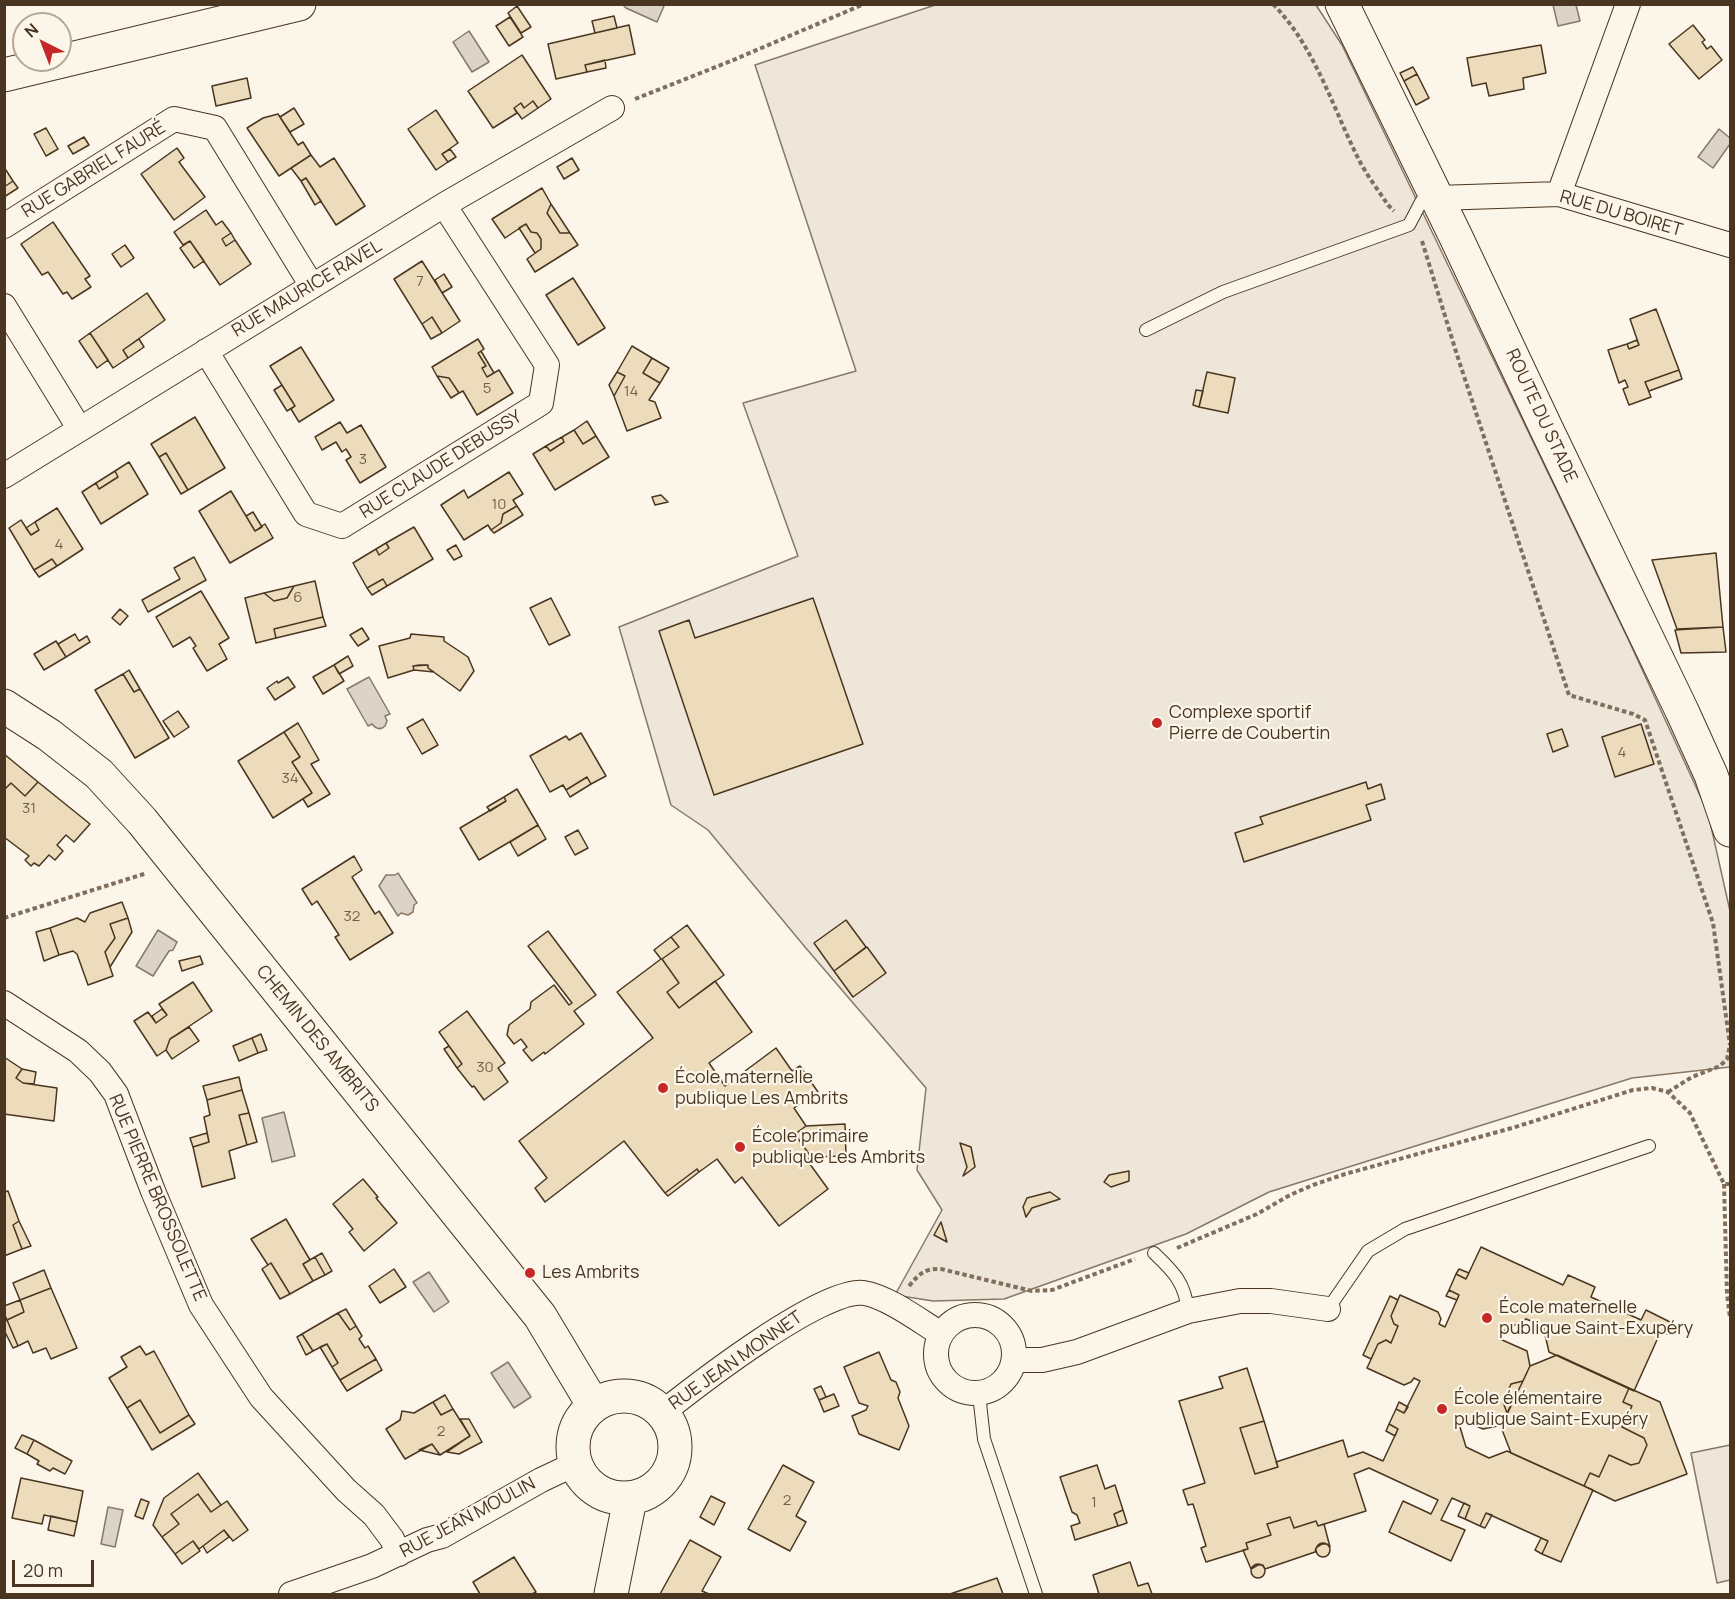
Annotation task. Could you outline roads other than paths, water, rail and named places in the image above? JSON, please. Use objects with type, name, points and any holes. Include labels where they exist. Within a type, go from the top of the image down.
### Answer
[{"type":"street","points":[[4,75],[299,4]]},
{"type":"street","name":"ROUTE DU STADE","points":[[1342,4],[1682,711],[1711,775],[1731,830]]},
{"type":"street","points":[[1559,194],[1628,4]]},
{"type":"street","name":"RUE MAURICE RAVEL","points":[[4,476],[444,205],[612,108]]},
{"type":"street","name":"RUE GABRIEL FAURÉ","points":[[4,226],[174,120],[215,128],[312,286]]},
{"type":"street","name":"RUE DU BOIRET","points":[[1437,198],[1559,194],[1731,245]]},
{"type":"street","name":"RUE CLAUDE DEBUSSY","points":[[206,351],[306,514],[342,526],[541,403],[547,364],[444,205]]},
{"type":"street","points":[[4,306],[80,428]]},
{"type":"street","name":"CHEMIN DES AMBRITS","points":[[4,706],[49,735],[99,774],[142,821],[540,1316],[594,1406]]},
{"type":"street","name":"RUE PIERRE BROSSOLETTE","points":[[4,1003],[78,1052],[100,1072],[111,1087],[125,1114],[153,1191],[201,1305],[261,1397],[346,1490],[374,1515],[392,1539],[399,1554]]},
{"type":"street","name":"RUE JEAN MONNET","points":[[662,1413],[739,1356],[808,1311],[841,1297],[863,1293],[896,1307],[941,1334]]},
{"type":"street","points":[[1014,1360],[1042,1360],[1077,1352],[1188,1311],[1240,1301],[1271,1301],[1328,1309]]},
{"type":"street","points":[[981,1314],[996,1320],[1007,1330],[1014,1345],[1014,1360],[1011,1370],[999,1386],[979,1394],[964,1392],[952,1386],[942,1376],[936,1362],[936,1348],[941,1334],[951,1322],[965,1316],[981,1314]]},
{"type":"street","points":[[622,1396],[650,1403],[662,1413],[675,1443],[673,1459],[667,1474],[656,1486],[630,1499],[610,1497],[595,1490],[583,1478],[575,1464],[573,1442],[579,1422],[594,1406],[607,1399],[622,1396]]},
{"type":"street","name":"RUE JEAN MOULIN","points":[[291,1594],[336,1580],[427,1540],[442,1536],[541,1480],[575,1464]]},
{"type":"street","points":[[611,1594],[630,1499]]},
{"type":"lane","points":[[1146,330],[1223,292],[1408,225],[1422,202],[1437,198]]},
{"type":"lane","points":[[1328,1309],[1368,1251],[1405,1229],[1649,1146]]},
{"type":"lane","points":[[1154,1253],[1175,1273],[1186,1294],[1188,1311]]},
{"type":"lane","points":[[979,1394],[984,1438],[1036,1594]]},
{"type":"place","name":"Complexe sportif Pierre de Coubertin","points":[[1157,723]]},
{"type":"place","name":"École maternelle publique Les Ambrits","points":[[663,1088]]},
{"type":"place","name":"École primaire publique Les Ambrits","points":[[740,1147]]},
{"type":"place","name":"Les Ambrits","points":[[530,1273]]},
{"type":"place","name":"École maternelle publique Saint-Exupéry","points":[[1487,1318]]},
{"type":"place","name":"École élémentaire publique Saint-Exupéry","points":[[1442,1409]]}]
